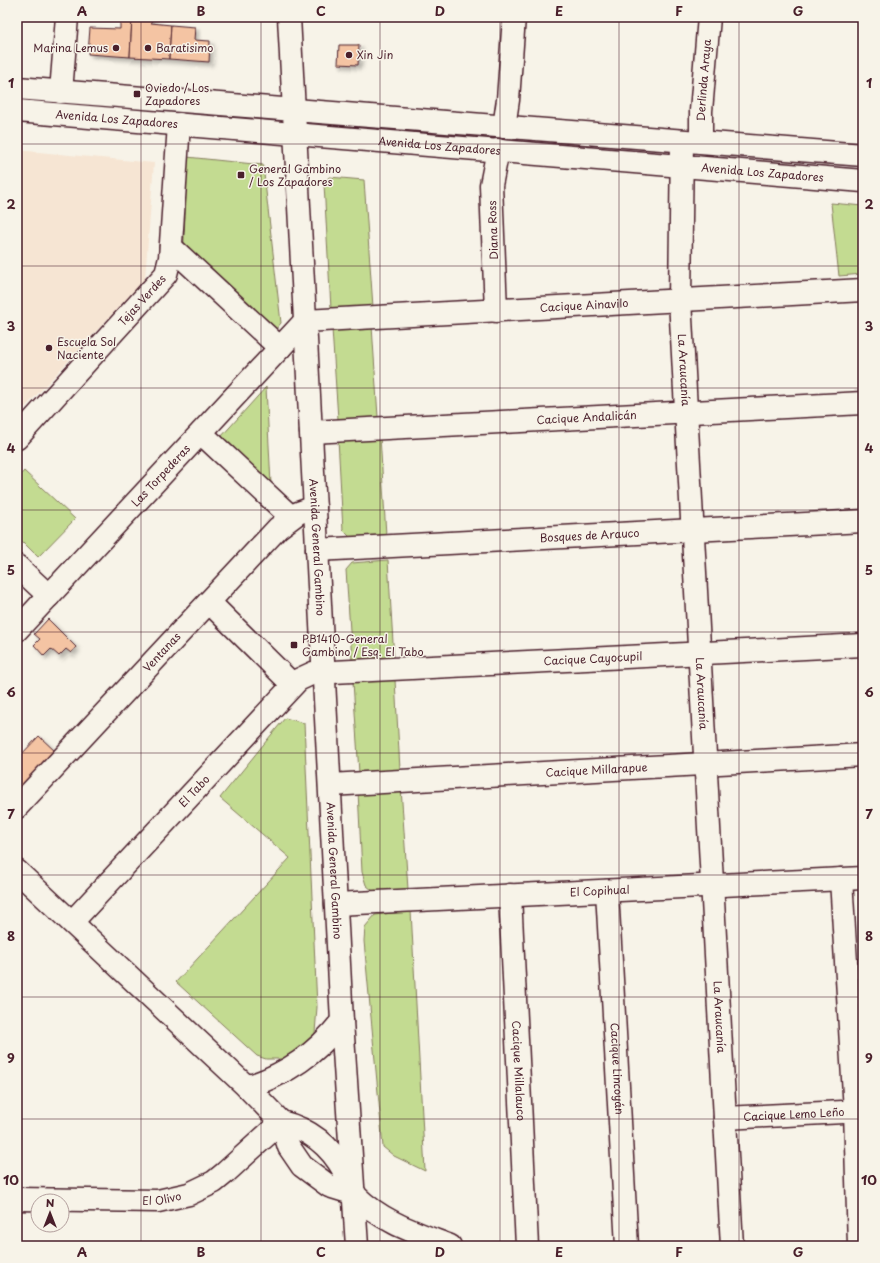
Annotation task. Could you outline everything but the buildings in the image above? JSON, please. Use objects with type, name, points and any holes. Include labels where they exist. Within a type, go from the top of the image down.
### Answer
[{"type":"street","points":[[61,92],[67,17]]},
{"type":"street","name":"Avenida General Gambino","points":[[289,17],[342,1021],[358,1246]]},
{"type":"street","points":[[504,127],[508,100],[514,17]]},
{"type":"street","name":"Derlinda Araya","points":[[691,141],[701,111],[709,17]]},
{"type":"street","name":"Avenida Los Zapadores","points":[[17,88],[863,155]]},
{"type":"street","name":"Avenida Los Zapadores","points":[[17,111],[863,181]]},
{"type":"street","name":"Tejas Verdes","points":[[17,438],[162,279],[169,268],[179,124]]},
{"type":"street","name":"La Araucanía","points":[[691,141],[680,165],[680,300],[732,1246]]},
{"type":"street","name":"Diana Ross","points":[[496,311],[491,185],[498,150]]},
{"type":"street","points":[[171,248],[280,348]]},
{"type":"street","name":"Cacique Ainavilo","points":[[305,321],[863,290]]},
{"type":"street","name":"Las Torpederas","points":[[17,630],[305,321]]},
{"type":"street","name":"Cacique Andalicán","points":[[311,432],[863,403]]},
{"type":"street","points":[[201,433],[291,517]]},
{"type":"street","name":"Ventanas","points":[[17,807],[278,528],[291,517],[315,507]]},
{"type":"street","name":"Bosques de Arauco","points":[[317,550],[863,522]]},
{"type":"street","points":[[17,566],[49,596]]},
{"type":"street","points":[[209,602],[293,686]]},
{"type":"street","name":"Cacique Cayocupil","points":[[324,672],[863,645]]},
{"type":"street","name":"El Tabo","points":[[72,922],[293,686],[304,676],[324,672]]},
{"type":"street","name":"Cacique Millarapue","points":[[330,785],[863,755]]},
{"type":"street","points":[[17,871],[247,1087],[281,1122],[289,1147],[302,1166],[329,1186],[354,1194],[414,1240],[450,1246]]},
{"type":"street","name":"El Copihual","points":[[336,904],[863,878]]},
{"type":"street","points":[[841,879],[859,1111],[859,1246]]},
{"type":"street","name":"Cacique Lincoyán","points":[[607,891],[627,1246]]},
{"type":"street","name":"Cacique Millalauco","points":[[510,895],[527,1246]]},
{"type":"street","points":[[247,1087],[284,1073],[301,1063],[321,1046],[342,1021]]},
{"type":"street","name":"Cacique Lemo Leño","points":[[725,1118],[859,1111]]},
{"type":"street","points":[[281,1122],[296,1126],[309,1132],[323,1143],[343,1170],[354,1194]]},
{"type":"street","name":"El Olivo","points":[[17,1199],[158,1201],[189,1194],[214,1182],[226,1173],[281,1122]]},
{"type":"shaded area","name":"Escuela Sol Naciente","points":[[17,150],[154,163],[145,279],[17,416]]},
{"type":"green space","points":[[187,157],[263,165],[281,323],[265,342],[183,268]]},
{"type":"green space","points":[[329,177],[364,180],[373,307],[331,309],[324,184]]},
{"type":"green space","points":[[831,203],[863,206],[863,274],[839,276]]},
{"type":"green space","points":[[372,326],[378,417],[338,419],[332,329]]},
{"type":"green space","points":[[266,387],[271,484],[221,437]]},
{"type":"green space","points":[[380,437],[386,535],[350,537],[343,530],[338,439]]},
{"type":"green space","points":[[24,471],[75,519],[38,557],[17,536],[17,479]]},
{"type":"green space","points":[[388,560],[394,659],[352,661],[346,570],[352,563]]},
{"type":"green space","points":[[395,680],[400,770],[359,773],[353,682]]},
{"type":"green space","points":[[285,718],[304,723],[317,1007],[315,1033],[310,1042],[286,1059],[266,1059],[257,1056],[176,982],[290,858],[220,798]]},
{"type":"green space","points":[[401,788],[408,889],[373,891],[366,885],[362,872],[358,791]]},
{"type":"green space","points":[[411,911],[425,1171],[394,1156],[383,1147],[364,941],[365,927],[375,915]]},
{"type":"place","name":"Marina Lemus","points":[[116,48]]},
{"type":"place","name":"Baratisimo","points":[[148,48]]},
{"type":"place","name":"Xin Jin","points":[[349,55]]},
{"type":"place","name":"Oviedo / Los Zapadores","points":[[137,94]]},
{"type":"place","name":"General Gambino / Los Zapadores","points":[[241,175]]},
{"type":"place","name":"Escuela Sol Naciente","points":[[49,348]]},
{"type":"place","name":"PB1410-General Gambino / Esq. El Tabo","points":[[294,645]]}]
